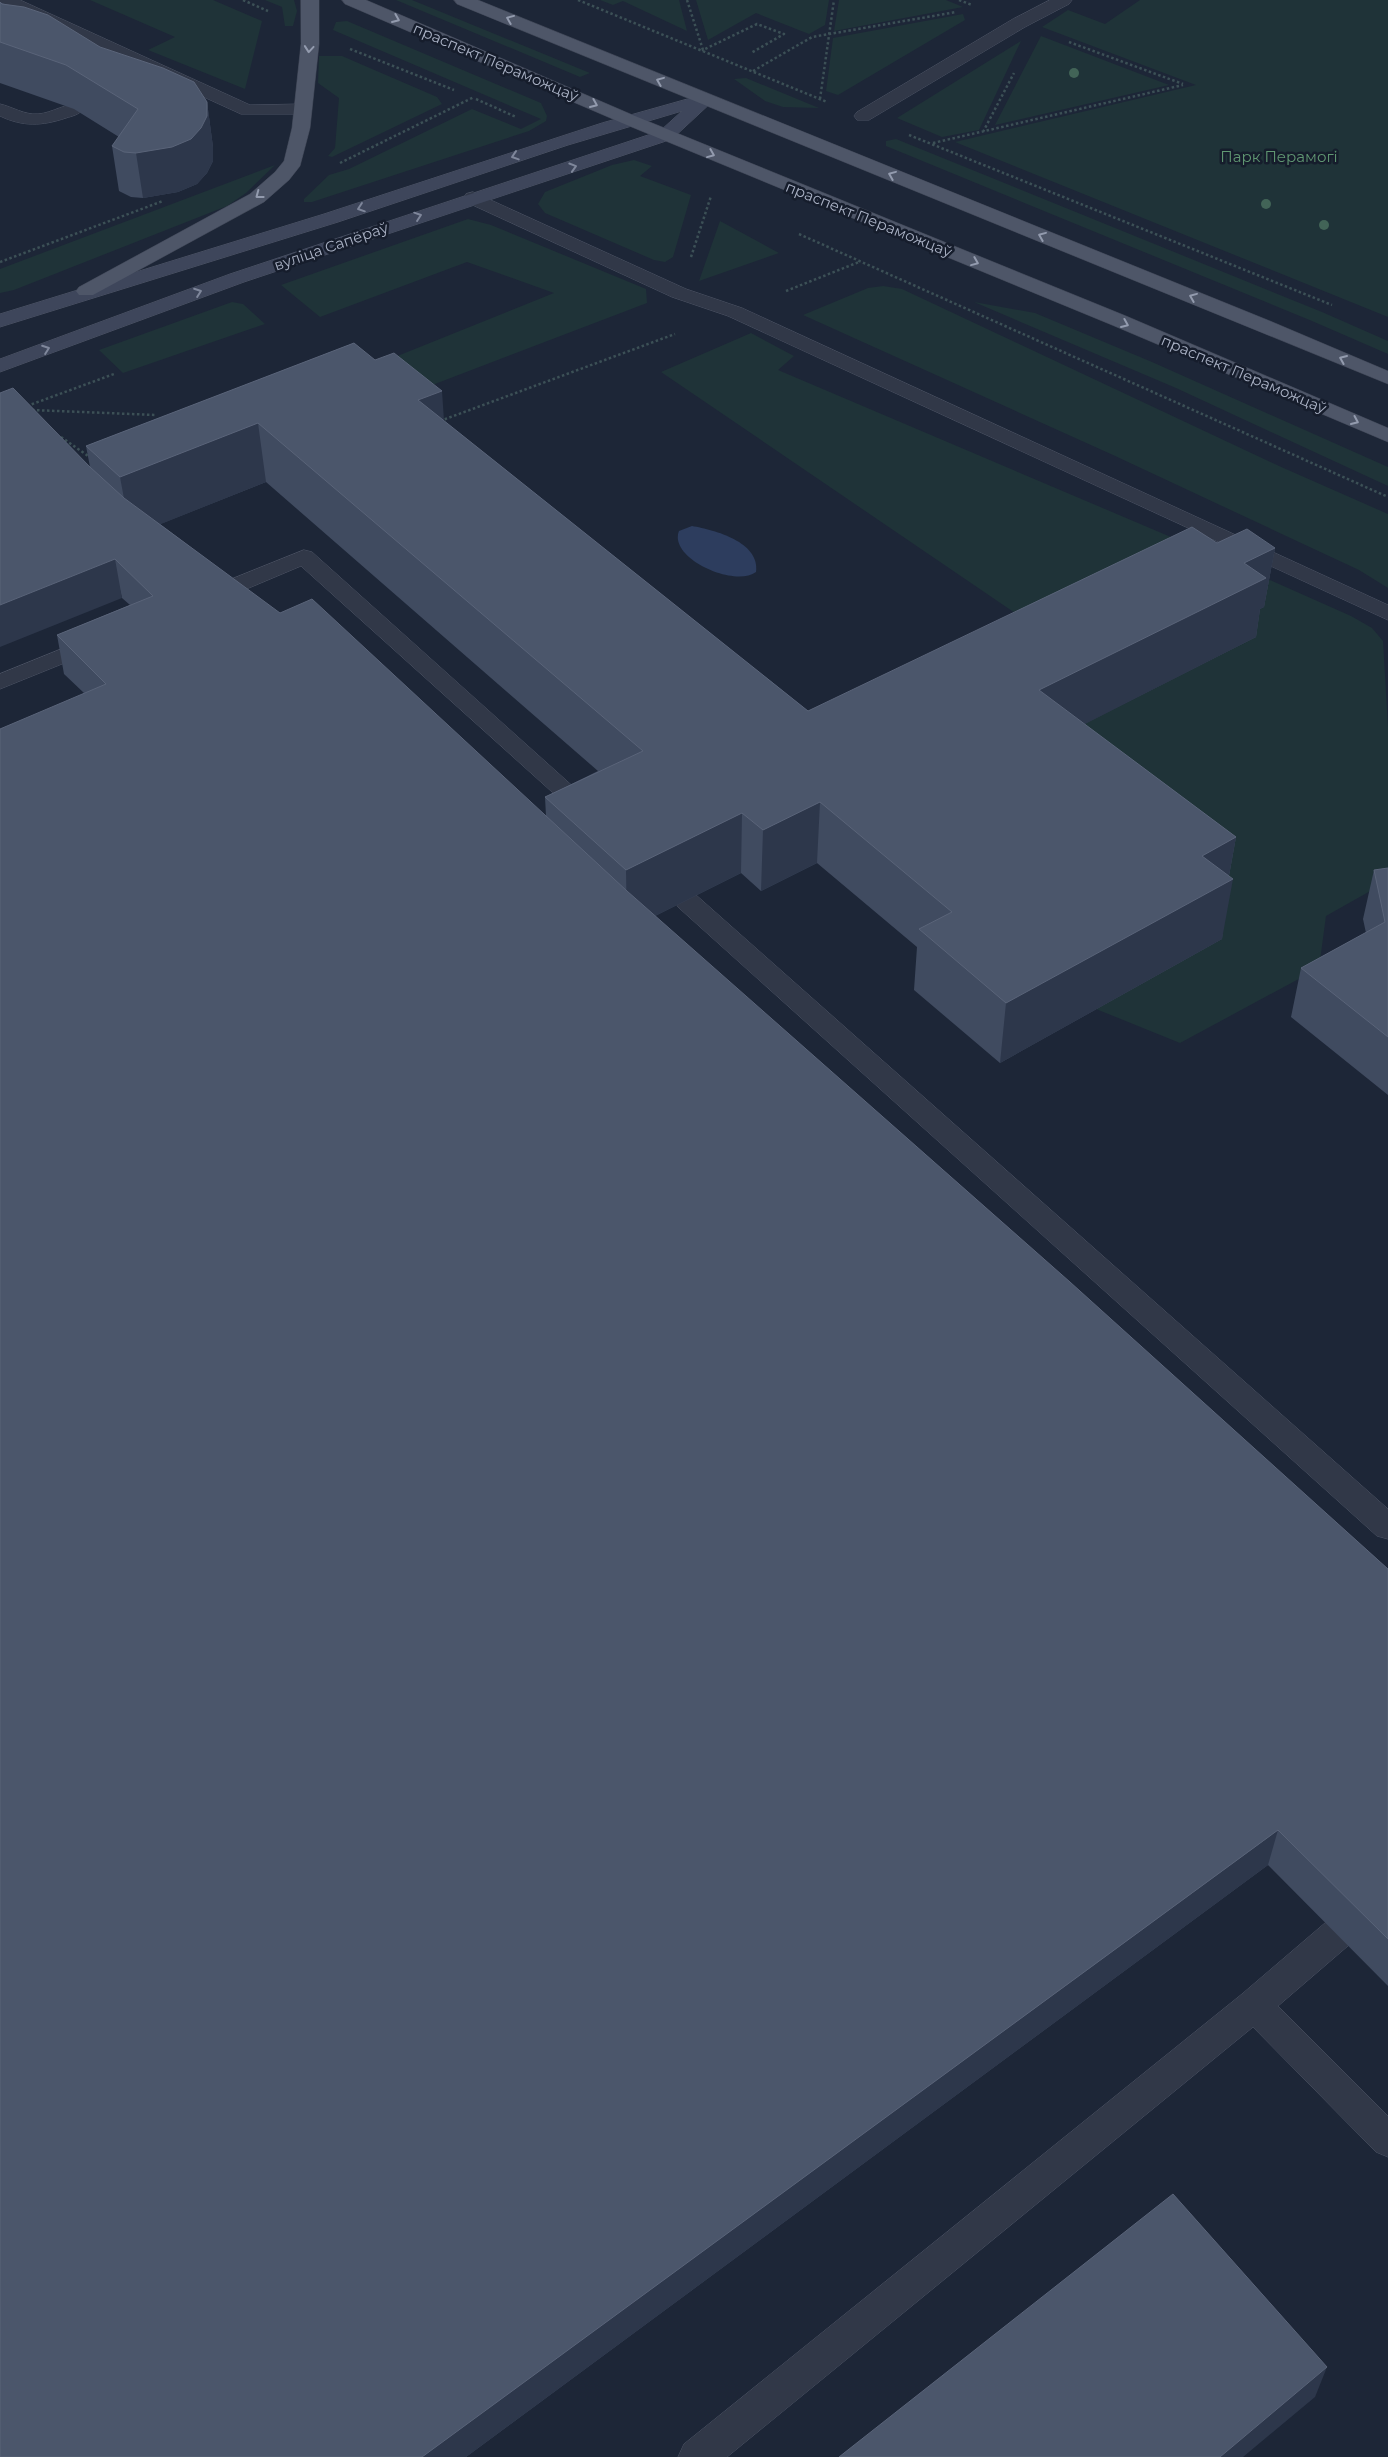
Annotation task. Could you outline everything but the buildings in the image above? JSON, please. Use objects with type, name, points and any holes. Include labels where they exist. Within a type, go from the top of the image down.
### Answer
[{"type":"main road","points":[[86,291],[257,198],[282,176],[293,162],[303,109],[310,44],[310,0]]},
{"type":"main road","name":"праспект Пераможцаў","points":[[352,0],[627,119],[1043,290],[1388,436]]},
{"type":"main road","points":[[463,0],[705,100],[1263,325],[1388,378]]},
{"type":"main road","points":[[666,135],[705,100]]},
{"type":"main road","name":"вуліца Сапёраў","points":[[0,321],[86,291],[331,218],[627,119],[705,100]]},
{"type":"main road","name":"вуліца Сапёраў","points":[[0,366],[237,278],[666,135]]},
{"type":"lane","points":[[6,0],[144,71],[246,110],[303,109]]},
{"type":"lane","points":[[863,116],[1019,23],[1063,0]]},
{"type":"lane","points":[[0,109],[19,119],[41,121],[74,109]]},
{"type":"lane","points":[[473,198],[679,293],[735,312],[1388,613]]},
{"type":"lane","points":[[210,596],[304,557],[607,829]]},
{"type":"lane","points":[[0,682],[119,633]]},
{"type":"lane","points":[[687,900],[1388,1527]]},
{"type":"lane","points":[[697,2457],[1254,2005],[1337,1934]]},
{"type":"lane","points":[[1254,2005],[1388,2140]]},
{"type":"path","points":[[243,0],[272,12]]},
{"type":"path","points":[[578,0],[1332,305]]},
{"type":"path","points":[[687,0],[703,50]]},
{"type":"path","points":[[820,99],[834,0]]},
{"type":"path","points":[[753,71],[812,38],[961,12]]},
{"type":"path","points":[[703,50],[757,24],[784,34],[751,53]]},
{"type":"path","points":[[348,48],[456,90]]},
{"type":"path","points":[[982,132],[1014,73]]},
{"type":"path","points":[[932,144],[1184,85]]},
{"type":"path","points":[[465,94],[524,120]]},
{"type":"path","points":[[340,164],[474,98]]},
{"type":"path","points":[[711,196],[720,199]]},
{"type":"path","points":[[0,262],[163,201]]},
{"type":"path","points":[[798,234],[1388,496]]},
{"type":"path","points":[[446,428],[438,421],[680,332]]},
{"type":"path","points":[[114,374],[20,409],[156,415]]},
{"type":"path","points":[[59,436],[91,458]]},
{"type":"green space","points":[[90,0],[213,0],[262,21],[245,89],[148,50],[175,37]]},
{"type":"green space","points":[[265,0],[294,0],[297,11],[293,26],[285,26],[282,7]]},
{"type":"green space","points":[[396,0],[412,0],[590,73],[580,77]]},
{"type":"green space","points":[[600,0],[679,0],[687,31],[623,1],[613,5]]},
{"type":"green space","points":[[696,0],[829,0],[825,25],[809,34],[756,13],[708,40]]},
{"type":"green space","points":[[839,0],[946,0],[963,7],[834,31]]},
{"type":"green space","name":"Парк Перамогі","points":[[1140,0],[1388,0],[1388,317],[955,142],[1196,85],[1042,27],[1068,10],[1105,24]]},
{"type":"green space","points":[[963,14],[965,20],[838,95],[826,91],[833,38]]},
{"type":"green space","points":[[347,21],[541,103],[547,116],[546,121],[529,131],[312,202],[304,202],[304,199],[329,175],[349,169],[472,109],[521,129],[541,119],[333,30],[336,22]]},
{"type":"green space","points":[[1041,36],[1169,85],[995,125]]},
{"type":"green space","points":[[1021,41],[979,130],[942,137],[897,118]]},
{"type":"green space","points":[[319,56],[342,56],[437,97],[442,104],[332,157],[328,156],[335,148],[339,98],[318,83]]},
{"type":"green space","points":[[746,78],[819,108],[783,107],[765,101],[734,79]]},
{"type":"green space","points":[[896,139],[1322,312],[1388,341],[1388,354],[886,146],[886,141]]},
{"type":"green space","points":[[634,160],[652,166],[640,176],[691,195],[673,257],[665,262],[654,260],[545,213],[538,204],[545,192],[612,165]]},
{"type":"green space","points":[[275,165],[246,193],[227,206],[14,290],[0,293],[0,269]]},
{"type":"green space","points":[[468,219],[491,225],[646,289],[647,303],[414,392],[370,367],[554,293],[467,262],[320,317],[281,285]]},
{"type":"green space","points":[[720,221],[779,253],[699,281]]},
{"type":"green space","points":[[883,286],[902,289],[1279,466],[1388,514],[1388,588],[1359,570],[1113,455],[803,315],[868,288]]},
{"type":"green space","points":[[232,302],[243,304],[265,324],[123,373],[99,350]]},
{"type":"green space","points":[[974,302],[1035,313],[1152,362],[1388,467],[1388,486],[1176,388]]},
{"type":"green space","points":[[751,333],[794,356],[778,370],[1225,560],[1351,616],[1372,628],[1383,641],[1388,727],[1388,881],[1326,916],[1319,968],[1180,1043],[1096,1009],[1032,751],[1234,623],[1264,607],[1062,645],[661,372]]},
{"type":"water","points":[[692,526],[723,534],[744,545],[751,553],[755,562],[756,572],[746,576],[733,576],[705,568],[693,560],[683,551],[678,541],[679,531]]}]
